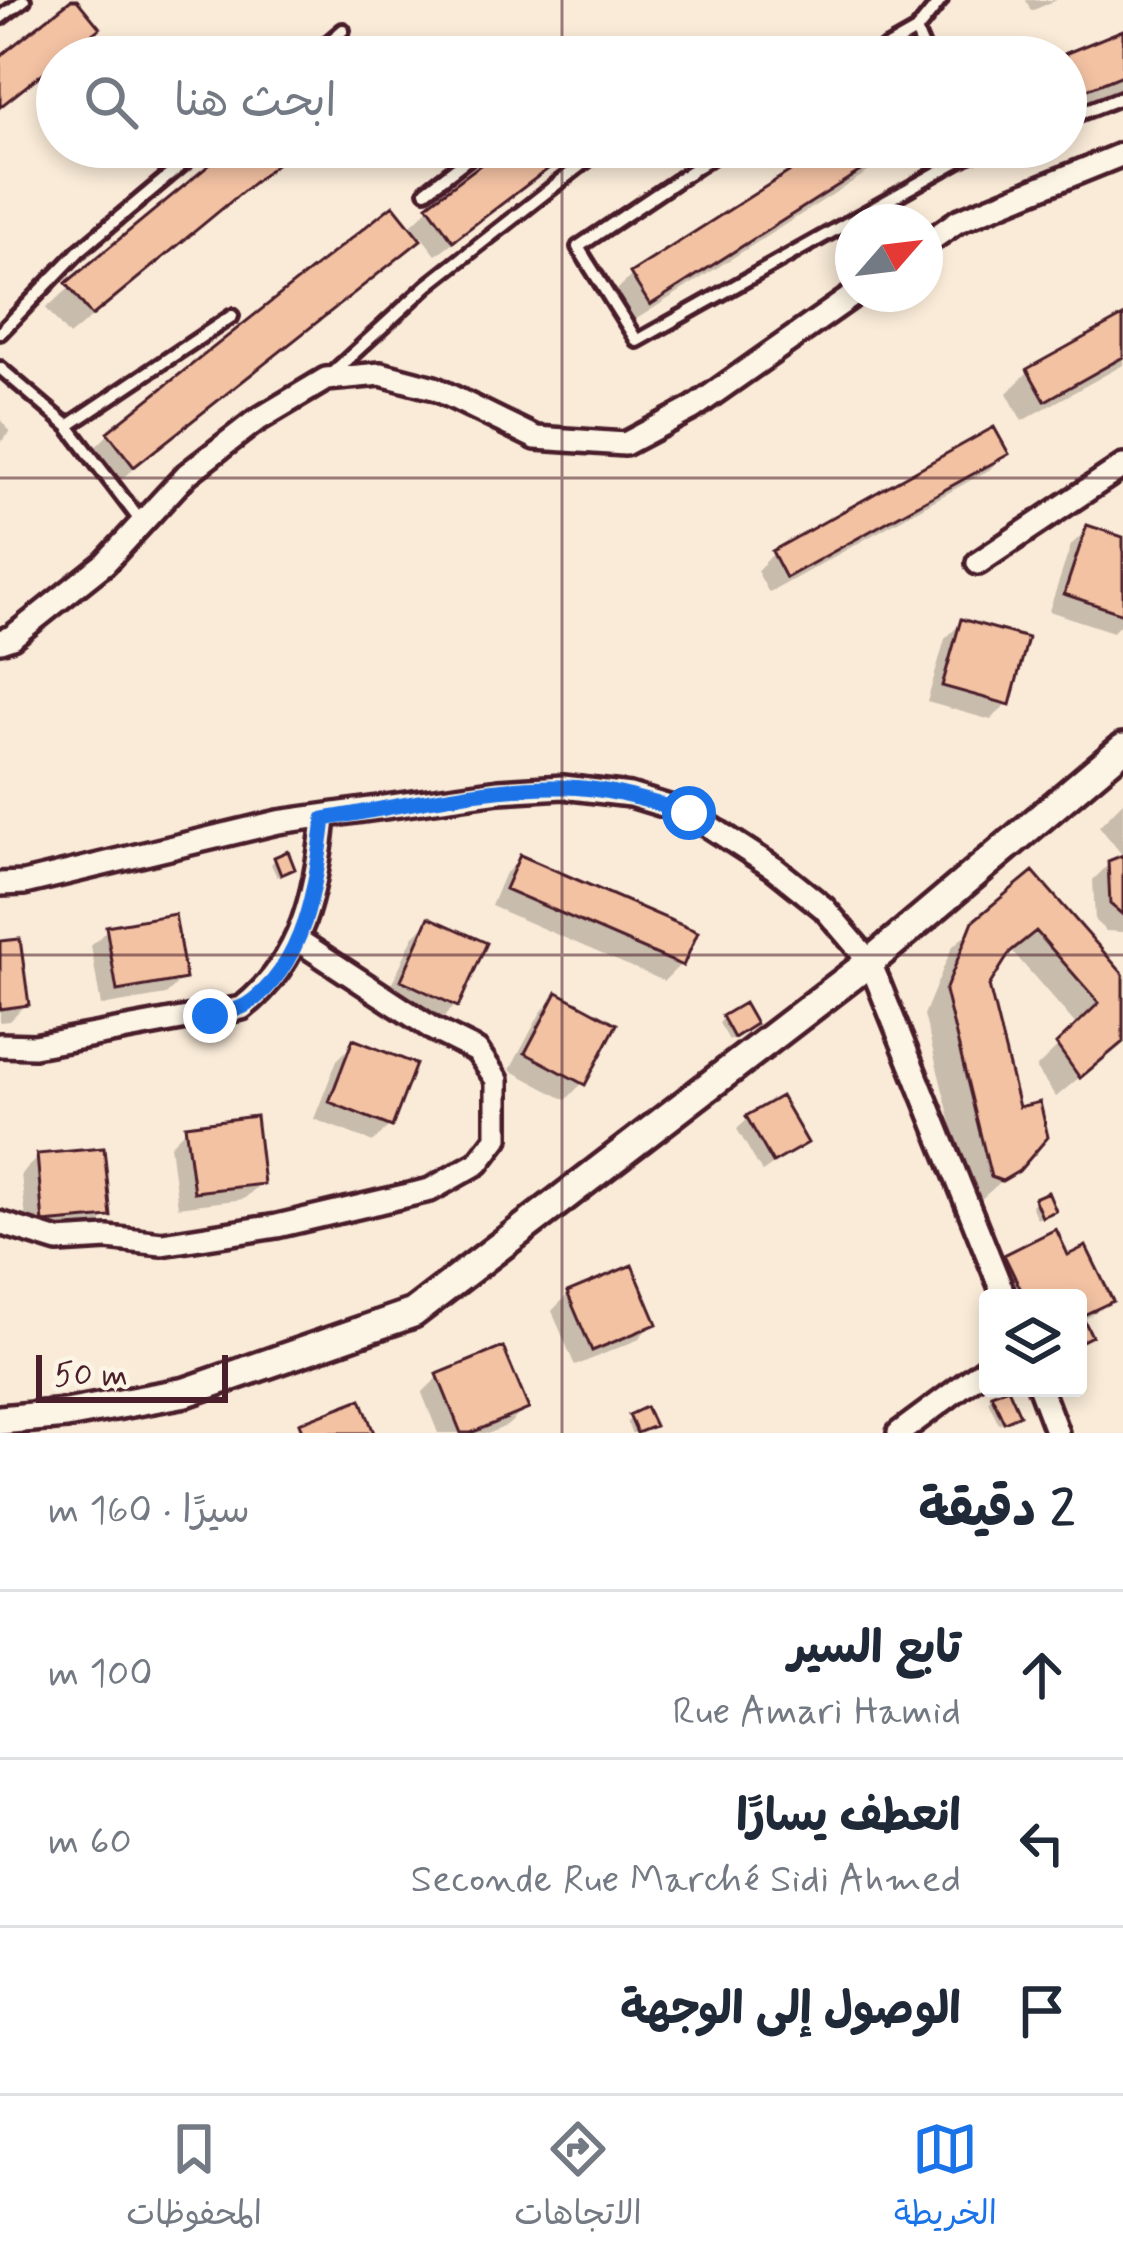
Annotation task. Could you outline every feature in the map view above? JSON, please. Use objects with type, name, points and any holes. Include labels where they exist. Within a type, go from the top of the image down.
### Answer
[{"type":"street","points":[[943,231],[958,221],[1123,154]]},
{"type":"street","points":[[0,641],[13,637],[105,563],[187,474],[254,422],[326,379],[381,374],[434,388],[536,438],[626,444],[693,408],[835,308]]},
{"type":"street","points":[[978,563],[1123,466]]},
{"type":"street","points":[[0,1420],[66,1414],[186,1392],[413,1313],[870,962],[1123,748]]},
{"type":"street","points":[[0,884],[24,883],[278,822],[542,788],[630,795],[689,813],[774,868],[824,908],[870,962],[1001,1289]]},
{"type":"street","points":[[0,1045],[34,1046],[242,1008],[264,991],[296,939],[316,888],[324,819]]},
{"type":"street","points":[[0,1223],[58,1241],[108,1238],[162,1244],[278,1226],[430,1190],[478,1163],[497,1138],[496,1080],[477,1051],[415,1018],[296,939]]},
{"type":"street","points":[[899,1433],[979,1374]]},
{"type":"street","points":[[1043,1397],[1057,1433]]},
{"type":"lane","points":[[0,18],[24,0]]},
{"type":"lane","points":[[907,36],[941,0]]},
{"type":"lane","points":[[337,36],[344,30]]},
{"type":"lane","points":[[916,31],[918,36]]},
{"type":"lane","points":[[1087,110],[1123,97]]},
{"type":"lane","points":[[0,332],[79,251],[178,168]]},
{"type":"lane","points":[[426,191],[456,168]]},
{"type":"lane","points":[[326,379],[428,285],[577,168]]},
{"type":"lane","points":[[696,168],[578,247],[638,340],[935,168]]},
{"type":"lane","points":[[68,427],[232,316]]},
{"type":"lane","points":[[0,368],[68,427],[142,523]]},
{"type":"building","points":[[71,0],[77,0],[100,28],[90,36],[36,36],[36,79],[0,107],[0,56]]},
{"type":"building","points":[[1123,30],[1123,75],[1087,90],[1087,45]]},
{"type":"building","points":[[206,168],[272,168],[92,316],[66,283]]},
{"type":"building","points":[[476,168],[549,168],[453,241],[427,205]]},
{"type":"building","points":[[795,168],[865,168],[650,305],[630,273]]},
{"type":"building","points":[[393,205],[421,240],[134,467],[107,432]]},
{"type":"building","points":[[1123,316],[1123,357],[1045,401],[1027,369]]},
{"type":"building","points":[[994,427],[1009,454],[786,578],[772,551]]},
{"type":"building","points":[[1087,525],[1123,537],[1123,614],[1064,594]]},
{"type":"building","points":[[961,619],[1028,638],[1010,705],[942,686]]},
{"type":"building","points":[[288,851],[295,869],[281,875],[274,857]]},
{"type":"building","points":[[520,855],[698,932],[683,966],[505,889]]},
{"type":"building","points":[[1123,855],[1123,915],[1110,904],[1108,861]]},
{"type":"building","points":[[1033,871],[1123,974],[1123,1042],[1080,1078],[1056,1044],[1099,1003],[1036,931],[1011,951],[989,986],[1019,1107],[1040,1102],[1048,1137],[1019,1171],[1002,1181],[991,1177],[945,991],[973,921]]},
{"type":"building","points":[[175,914],[186,979],[117,991],[106,926]]},
{"type":"building","points":[[429,917],[487,943],[458,1007],[401,980]]},
{"type":"building","points":[[20,939],[29,1005],[0,1009],[0,941]]},
{"type":"building","points":[[557,992],[617,1024],[585,1085],[525,1053]]},
{"type":"building","points":[[744,1003],[756,1024],[734,1038],[722,1016]]},
{"type":"building","points":[[353,1039],[416,1064],[392,1127],[329,1102]]},
{"type":"building","points":[[781,1096],[808,1143],[773,1163],[746,1116]]},
{"type":"building","points":[[256,1116],[264,1184],[194,1192],[185,1125]]},
{"type":"building","points":[[104,1148],[111,1217],[43,1223],[37,1154]]},
{"type":"building","points":[[1048,1192],[1056,1211],[1042,1217],[1034,1198]]},
{"type":"building","points":[[1056,1229],[1068,1255],[1086,1246],[1113,1301],[1087,1314],[1087,1289],[1021,1289],[1004,1255]]},
{"type":"building","points":[[632,1265],[657,1324],[592,1351],[567,1292]]},
{"type":"building","points":[[503,1347],[529,1409],[461,1433],[437,1374]]},
{"type":"building","points":[[992,1397],[1012,1397],[1020,1415],[1004,1422]]},
{"type":"building","points":[[361,1399],[374,1433],[303,1433],[299,1423]]},
{"type":"building","points":[[646,1407],[655,1426],[637,1433],[629,1415]]},
{"type":"route","points":[[210,1016],[242,1008],[264,991],[287,957],[316,888],[324,819],[500,791],[563,787],[630,795],[689,813]]}]
